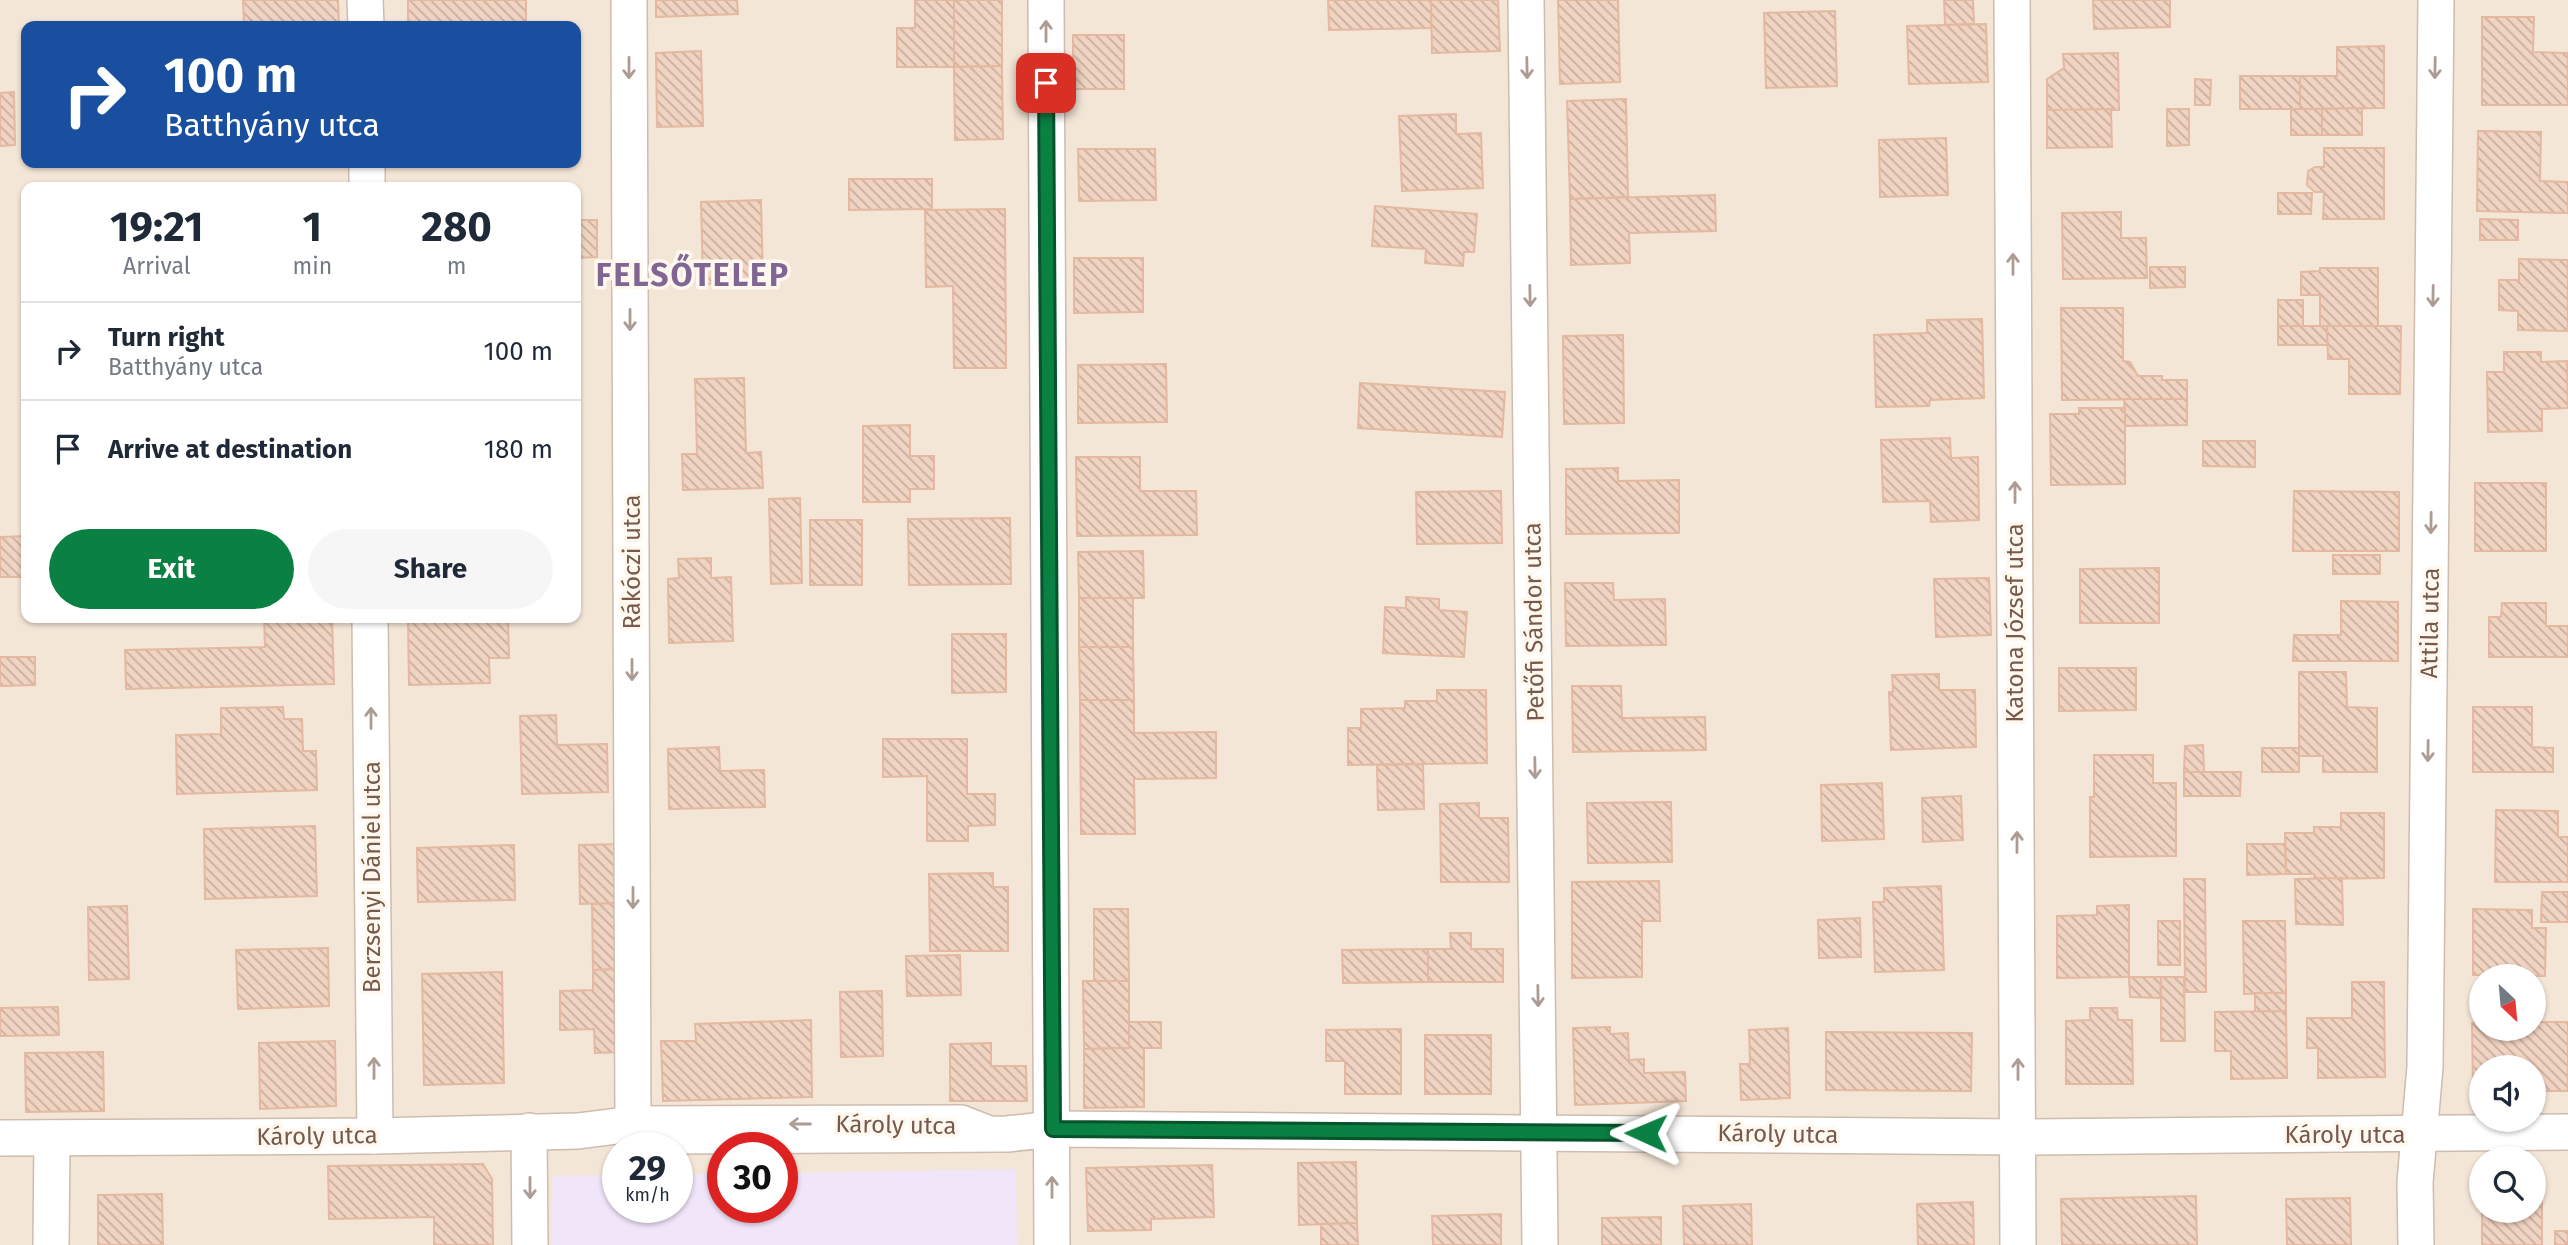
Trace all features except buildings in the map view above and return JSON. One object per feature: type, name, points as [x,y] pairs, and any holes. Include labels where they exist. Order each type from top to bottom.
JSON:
[{"type":"street","points":[[365,0],[366,21]]},
{"type":"street","name":"Rákóczi utca","points":[[629,0],[633,1124]]},
{"type":"street","points":[[1046,0],[1052,1245]]},
{"type":"street","name":"Petőfi Sándor utca","points":[[1526,0],[1540,1245]]},
{"type":"street","name":"Katona József utca","points":[[2012,0],[2018,1245]]},
{"type":"street","name":"Attila utca","points":[[2416,1245],[2415,1182],[2425,1067],[2436,0]]},
{"type":"street","name":"Berzsenyi Dániel utca","points":[[370,623],[375,1136]]},
{"type":"street","name":"Károly utca","points":[[0,1138],[375,1136],[578,1130],[633,1124],[961,1123],[989,1134],[1053,1129],[2019,1137],[2568,1132]]},
{"type":"street","points":[[530,1131],[530,1245]]},
{"type":"street","points":[[51,1245],[52,1138]]},
{"type":"shaded area","points":[[0,0],[2568,0],[2568,1245],[0,1245]]},
{"type":"shaded area","points":[[1016,1169],[1017,1245],[551,1245],[553,1176],[602,1175],[602,1223],[693,1223],[693,1174],[707,1174],[707,1223],[798,1223],[798,1173]]},
{"type":"district","name":"FELSŐTELEP","points":[[693,275]]},
{"type":"route","points":[[1046,83],[1053,1129],[1646,1133]]}]
